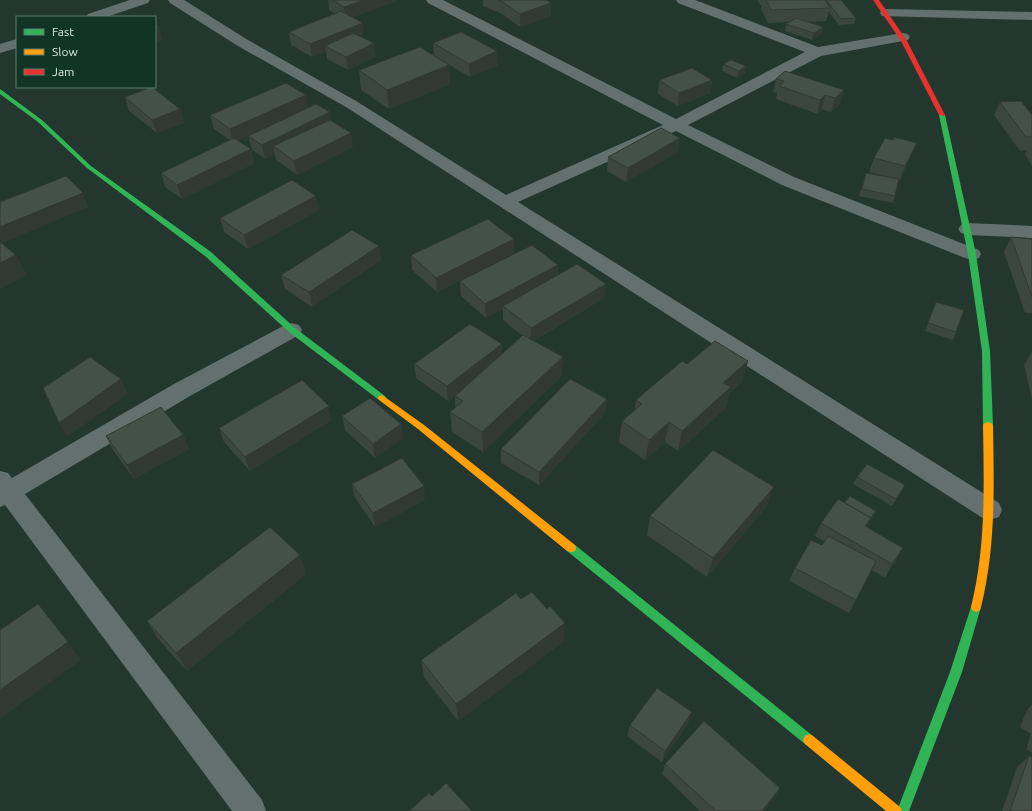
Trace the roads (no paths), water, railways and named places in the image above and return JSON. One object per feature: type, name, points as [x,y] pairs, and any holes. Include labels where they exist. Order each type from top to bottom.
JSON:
[{"type":"street","points":[[96,16],[143,0]]},
{"type":"street","points":[[175,0],[243,43],[351,104],[990,510]]},
{"type":"street","points":[[433,0],[788,181],[972,254]]},
{"type":"street","points":[[683,0],[817,52]]},
{"type":"street","points":[[876,0],[887,13],[903,38],[944,119],[972,254],[986,352],[990,510],[982,586],[956,672],[903,811]]},
{"type":"street","points":[[887,13],[1032,16]]},
{"type":"street","points":[[504,202],[676,125],[817,52],[903,38]]},
{"type":"street","points":[[0,49],[16,43]]},
{"type":"street","points":[[0,92],[40,121],[88,167],[208,254],[292,330],[421,427],[896,811]]},
{"type":"street","points":[[967,229],[1032,232]]},
{"type":"street","points":[[251,811],[3,490],[292,330]]}]
